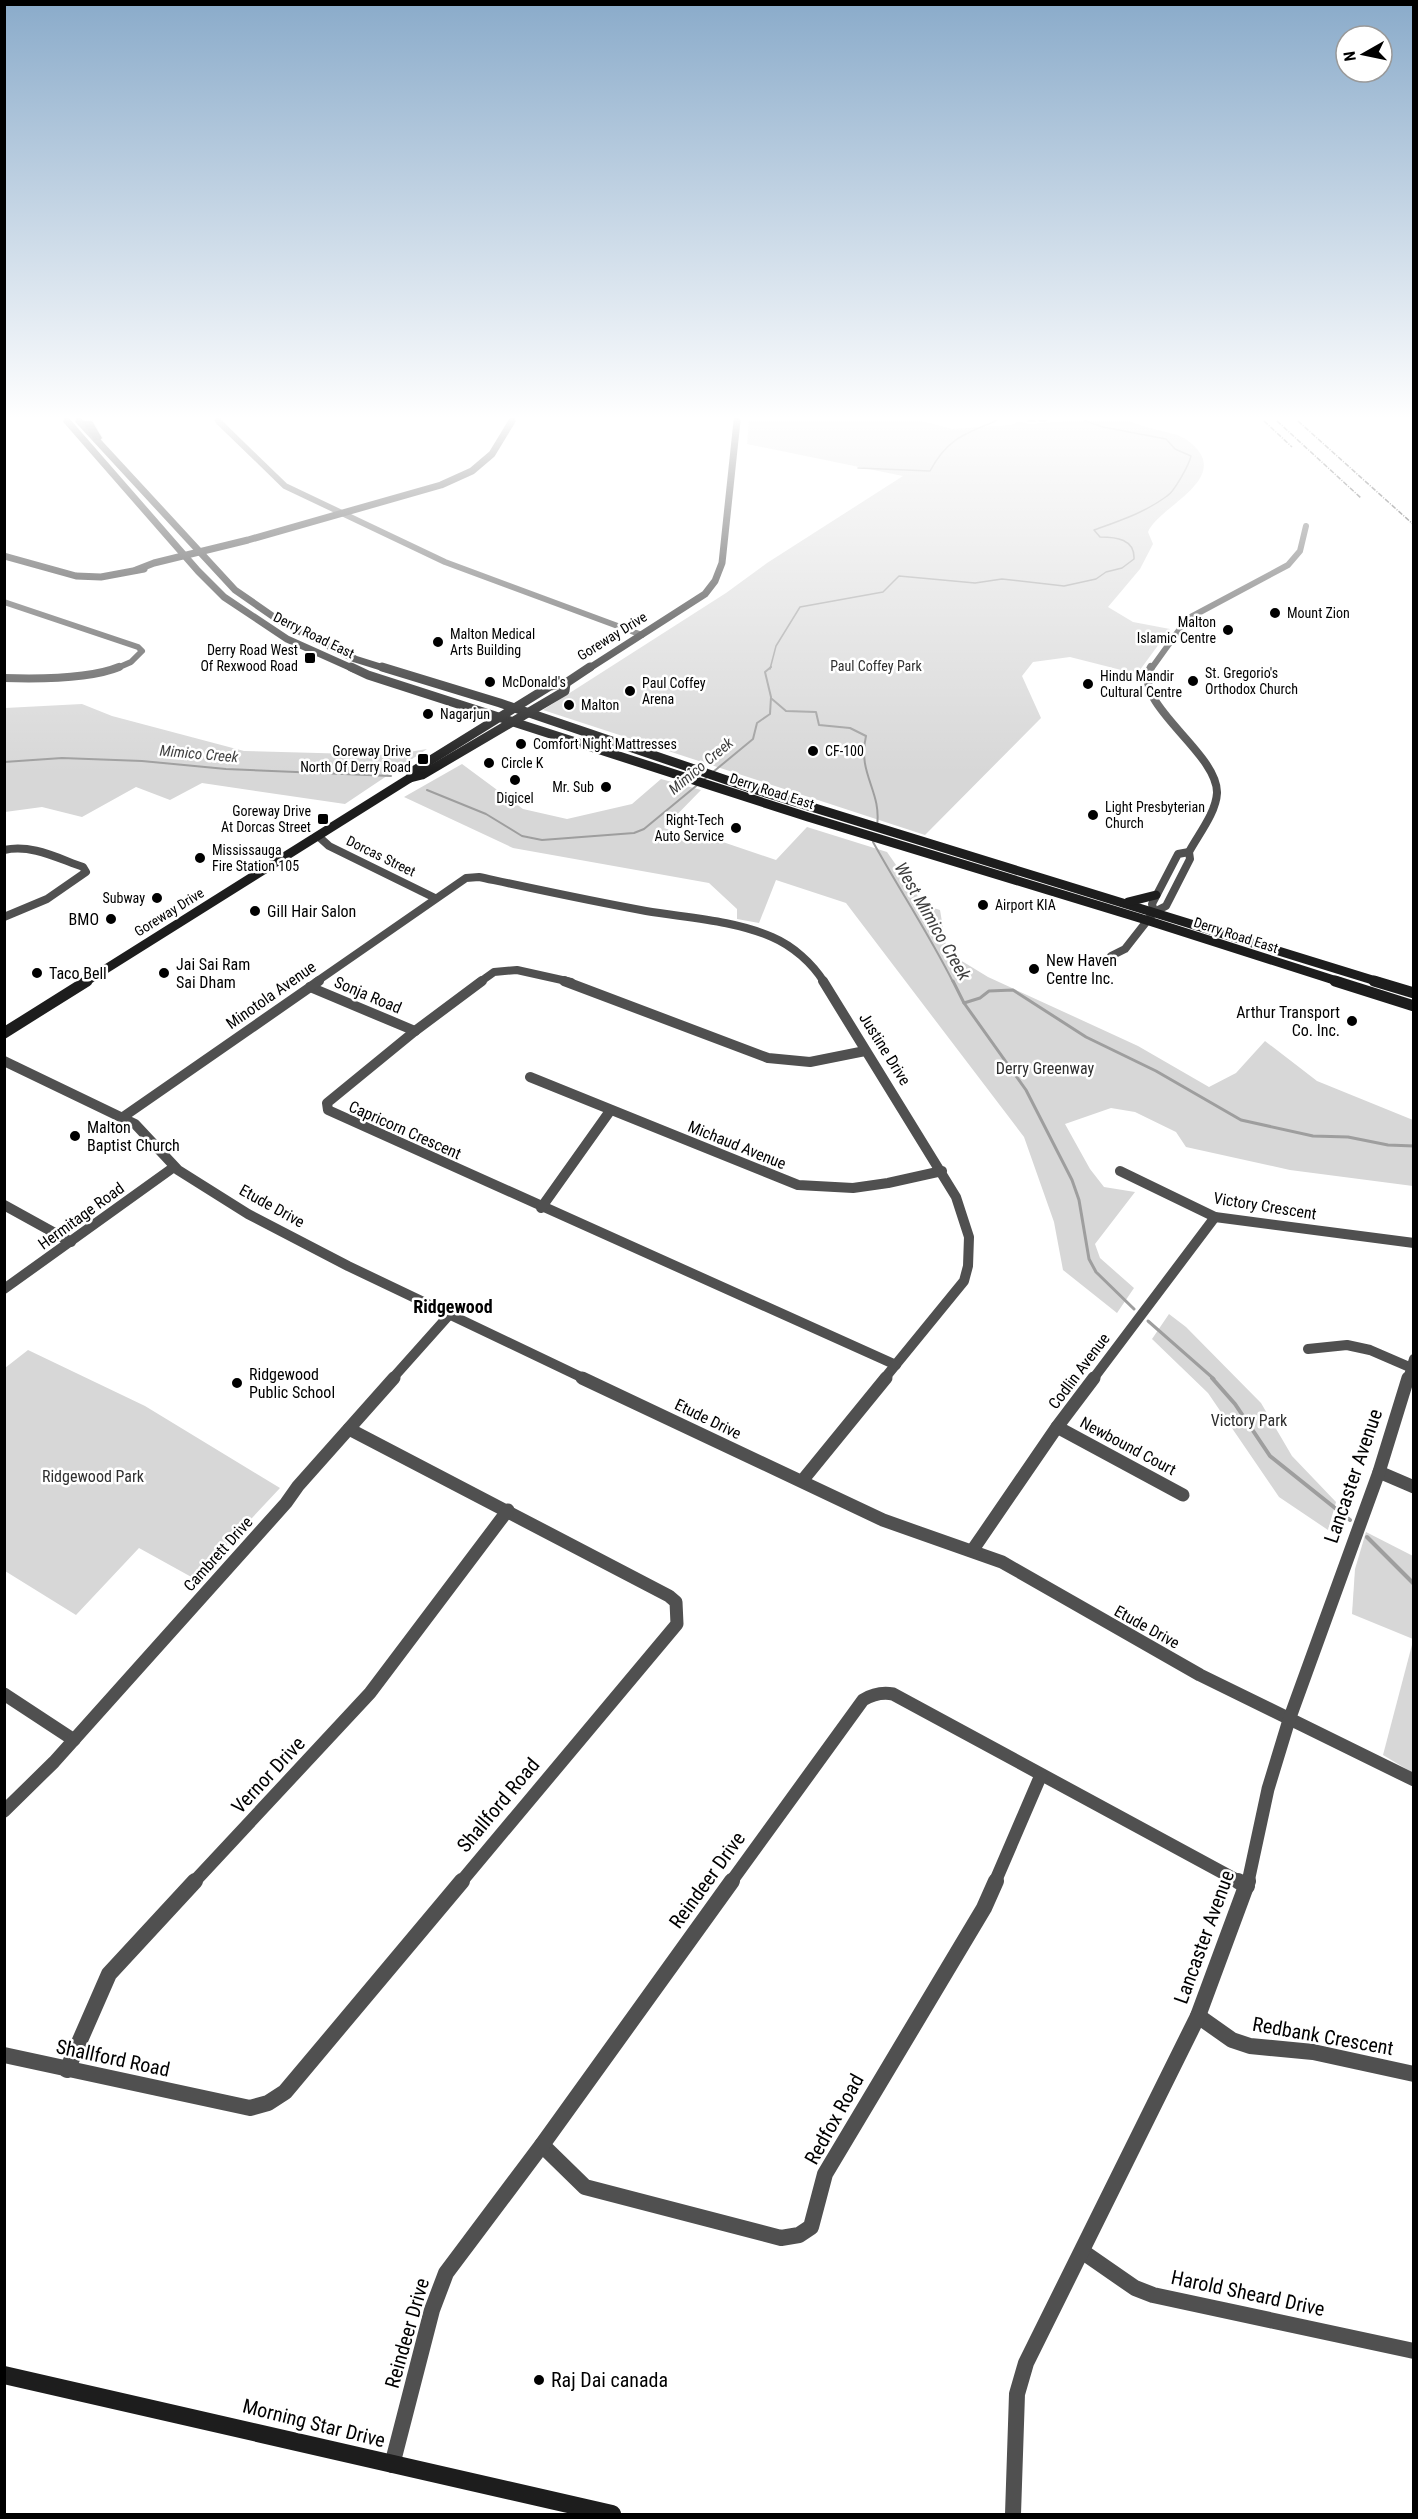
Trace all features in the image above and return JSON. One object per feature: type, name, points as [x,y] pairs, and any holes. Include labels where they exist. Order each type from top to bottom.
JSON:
[{"type":"main road","name":"Derry Road East","points":[[170,539],[224,597],[287,639],[368,675],[843,828],[1146,920],[1413,1006]]},
{"type":"main road","name":"Derry Road East","points":[[188,539],[226,581],[255,605],[298,631],[355,659],[514,708],[753,789],[1413,993]]},
{"type":"main road","points":[[4,556],[76,576],[101,577],[253,539]]},
{"type":"main road","name":"Goreway Drive","points":[[410,778],[413,771],[514,708],[550,686],[566,683],[695,602],[716,581],[722,563],[725,539]]},
{"type":"main road","points":[[190,541],[224,547]]},
{"type":"main road","points":[[155,565],[170,552],[174,543]]},
{"type":"main road","points":[[210,564],[224,547]]},
{"type":"main road","points":[[155,565],[177,566],[198,571]]},
{"type":"main road","name":"Goreway Drive","points":[[4,1033],[410,778],[422,775],[565,691],[566,683]]},
{"type":"main road","points":[[626,758],[636,751]]},
{"type":"main road","points":[[746,796],[753,789]]},
{"type":"main road","points":[[843,828],[855,825],[851,819]]},
{"type":"main road","points":[[1127,903],[1156,895]]},
{"type":"main road","name":"Morning Star Drive","points":[[4,2375],[245,2428],[392,2465],[612,2514]]},
{"type":"street","points":[[395,539],[445,562],[642,635]]},
{"type":"street","points":[[1111,956],[1125,949],[1146,920],[1154,912],[1166,906],[1190,859],[1189,852],[1214,806],[1217,793],[1215,779],[1198,753],[1152,698],[1148,674],[1160,652],[1187,619],[1288,565],[1296,558],[1302,539]]},
{"type":"street","points":[[4,602],[138,647],[142,651],[137,657],[104,672],[30,679],[4,678]]},
{"type":"street","name":"Dorcas Street","points":[[318,836],[329,846],[435,898]]},
{"type":"street","points":[[4,849],[14,846],[30,848],[83,867],[86,872],[47,899],[4,917]]},
{"type":"street","points":[[1154,912],[1152,904],[1179,854],[1189,852]]},
{"type":"street","name":"Justine Drive","points":[[435,898],[461,880],[479,877],[759,932],[786,945],[809,962],[819,975],[961,1203],[968,1225],[971,1253],[964,1281],[802,1481]]},
{"type":"street","name":"Minotola Avenue","points":[[123,1117],[435,898]]},
{"type":"street","name":"Capricorn Crescent","points":[[866,1051],[810,1062],[768,1058],[574,983],[507,969],[494,972],[415,1031],[330,1098],[327,1103],[328,1110],[335,1115],[896,1365]]},
{"type":"street","name":"Sonja Road","points":[[310,987],[415,1031]]},
{"type":"street","name":"Etude Drive","points":[[4,1061],[123,1117],[146,1132],[174,1167],[267,1224],[450,1314],[883,1520],[910,1531],[974,1548],[1200,1675],[1413,1780]]},
{"type":"street","name":"Michaud Avenue","points":[[530,1077],[782,1180],[808,1187],[855,1190],[942,1171]]},
{"type":"street","points":[[541,1208],[610,1111]]},
{"type":"street","name":"Hermitage Road","points":[[4,1289],[174,1167]]},
{"type":"street","name":"Victory Crescent","points":[[1120,1171],[1215,1217],[1413,1243]]},
{"type":"street","points":[[4,1205],[71,1242]]},
{"type":"street","name":"Codlin Avenue","points":[[974,1548],[1057,1427],[1215,1217]]},
{"type":"street","name":"Cambrett Drive","points":[[4,1811],[74,1740],[286,1503],[450,1314]]},
{"type":"street","points":[[1308,1349],[1347,1345],[1370,1350],[1413,1365]]},
{"type":"street","name":"Lancaster Avenue","points":[[1013,2514],[1017,2394],[1026,2363],[1198,2016],[1247,1886],[1268,1789],[1289,1720],[1378,1472],[1413,1365]]},
{"type":"street","name":"Newbound Court","points":[[1057,1427],[1183,1495]]},
{"type":"street","name":"Shallford Road","points":[[4,2055],[250,2108],[268,2103],[285,2092],[677,1624],[676,1602],[669,1596],[349,1429]]},
{"type":"street","points":[[1378,1472],[1413,1487]]},
{"type":"street","name":"Vernor Drive","points":[[67,2070],[109,1974],[370,1693],[508,1510]]},
{"type":"street","name":"Reindeer Drive","points":[[392,2465],[438,2290],[446,2273],[542,2145],[863,1700],[882,1692],[893,1694],[1247,1886]]},
{"type":"street","points":[[4,1694],[74,1740]]},
{"type":"street","name":"Redfox Road","points":[[542,2145],[585,2187],[781,2238],[799,2235],[811,2227],[825,2174],[984,1908],[1041,1775]]},
{"type":"street","name":"Redbank Crescent","points":[[1198,2016],[1232,2040],[1250,2046],[1313,2052],[1413,2074]]},
{"type":"street","name":"Harold Sheard Drive","points":[[1083,2252],[1135,2288],[1153,2295],[1413,2350]]},
{"type":"green space","name":"Paul Coffey Park","points":[[805,539],[1151,539],[1153,544],[1140,569],[1108,607],[1133,622],[1170,629],[1137,674],[1070,657],[1033,662],[1022,676],[1041,718],[925,835],[543,710],[726,593]]},
{"type":"green space","points":[[82,704],[112,716],[244,751],[391,755],[427,749],[345,804],[202,783],[170,800],[136,787],[82,817],[42,807],[5,812],[5,708]]},
{"type":"green space","name":"Derry Greenway","points":[[462,764],[523,809],[567,819],[632,804],[661,779],[701,790],[664,828],[705,842],[711,838],[776,860],[807,827],[887,852],[924,905],[940,910],[947,952],[988,977],[1138,1046],[1209,1087],[1236,1073],[1265,1041],[1317,1081],[1413,1120],[1413,1186],[1290,1170],[1186,1147],[1176,1132],[1135,1112],[1111,1108],[1065,1124],[1090,1169],[1104,1187],[1135,1192],[1095,1244],[1100,1258],[1134,1288],[1117,1313],[1063,1270],[1054,1222],[1024,1137],[846,903],[776,880],[759,923],[737,919],[737,909],[709,883],[513,848],[404,797]]},
{"type":"green space","name":"Victory Park","points":[[1169,1314],[1186,1327],[1261,1403],[1292,1456],[1336,1502],[1328,1530],[1279,1497],[1208,1393],[1152,1339]]},
{"type":"green space","name":"Ridgewood Park","points":[[28,1350],[145,1406],[280,1488],[195,1579],[139,1548],[76,1615],[5,1571],[5,1368]]},
{"type":"green space","points":[[1366,1532],[1413,1556],[1413,1639],[1352,1614],[1355,1569]]},
{"type":"green space","points":[[1413,1641],[1413,1773],[1383,1755]]},
{"type":"waterway","name":"Mimico Creek","points":[[770,668],[776,646],[800,607],[883,592],[899,576],[975,583],[1002,579],[1064,586],[1096,579],[1106,572],[1122,568],[1134,559],[1128,543],[1115,539]]},
{"type":"waterway","name":"Mimico Creek","points":[[427,790],[486,814],[522,836],[542,840],[634,833],[644,829],[753,739],[757,723],[770,714],[771,697],[765,672],[770,668]]},
{"type":"waterway","name":"West Mimico Creek","points":[[772,699],[786,711],[816,712],[819,725],[850,728],[866,736],[865,761],[876,803],[877,826]]},
{"type":"waterway","name":"Mimico Creek","points":[[4,762],[62,758],[142,761],[226,769],[391,776]]},
{"type":"waterway","name":"West Mimico Creek","points":[[874,838],[873,842],[953,982]]},
{"type":"waterway","name":"West Mimico Creek","points":[[953,981],[964,1003]]},
{"type":"waterway","name":"West Mimico Creek","points":[[964,1003],[980,998],[989,991],[1013,990],[1086,1037],[1156,1071],[1241,1120],[1313,1136],[1348,1137],[1388,1145],[1414,1146]]},
{"type":"waterway","points":[[964,1003],[1026,1090],[1072,1180],[1079,1200],[1089,1259],[1096,1272],[1134,1309]]},
{"type":"waterway","points":[[1148,1321],[1214,1379]]},
{"type":"waterway","points":[[1212,1378],[1235,1404],[1270,1456],[1350,1520]]},
{"type":"waterway","points":[[1367,1537],[1414,1584]]},
{"type":"place","name":"Mount Zion","points":[[1275,613]]},
{"type":"place","name":"Malton Islamic Centre","points":[[1228,630]]},
{"type":"place","name":"Malton Medical Arts Building","points":[[438,642]]},
{"type":"place","name":"Derry Road West Of Rexwood Road","points":[[310,658]]},
{"type":"place","name":"St. Gregorio's Orthodox Church","points":[[1193,681]]},
{"type":"place","name":"McDonald's","points":[[490,682]]},
{"type":"place","name":"Hindu Mandir Cultural Centre","points":[[1088,684]]},
{"type":"place","name":"Paul Coffey Arena","points":[[630,691]]},
{"type":"place","name":"Malton","points":[[569,705]]},
{"type":"place","name":"Nagarjun","points":[[428,714]]},
{"type":"place","name":"Comfort Night Mattresses","points":[[521,744]]},
{"type":"place","name":"CF-100","points":[[813,751]]},
{"type":"place","name":"Goreway Drive North Of Derry Road","points":[[423,759]]},
{"type":"place","name":"Circle K","points":[[489,763]]},
{"type":"place","name":"Digicel","points":[[515,780]]},
{"type":"place","name":"Mr. Sub","points":[[606,787]]},
{"type":"place","name":"Light Presbyterian Church","points":[[1093,815]]},
{"type":"place","name":"Goreway Drive At Dorcas Street","points":[[323,819]]},
{"type":"place","name":"Right-Tech Auto Service","points":[[736,828]]},
{"type":"place","name":"Mississauga Fire Station 105","points":[[200,858]]},
{"type":"place","name":"Subway","points":[[157,898]]},
{"type":"place","name":"Airport KIA","points":[[983,905]]},
{"type":"place","name":"Gill Hair Salon","points":[[255,911]]},
{"type":"place","name":"BMO","points":[[111,919]]},
{"type":"place","name":"New Haven Centre Inc.","points":[[1034,969]]},
{"type":"place","name":"Taco Bell","points":[[37,973]]},
{"type":"place","name":"Jai Sai Ram Sai Dham","points":[[164,973]]},
{"type":"place","name":"Arthur Transport Co. Inc.","points":[[1352,1021]]},
{"type":"place","name":"Malton Baptist Church","points":[[75,1136]]},
{"type":"place","name":"Ridgewood Public School","points":[[237,1383]]},
{"type":"place","name":"Raj Dai canada","points":[[539,2380]]},
{"type":"district","name":"Ridgewood","points":[[453,1306]]}]
